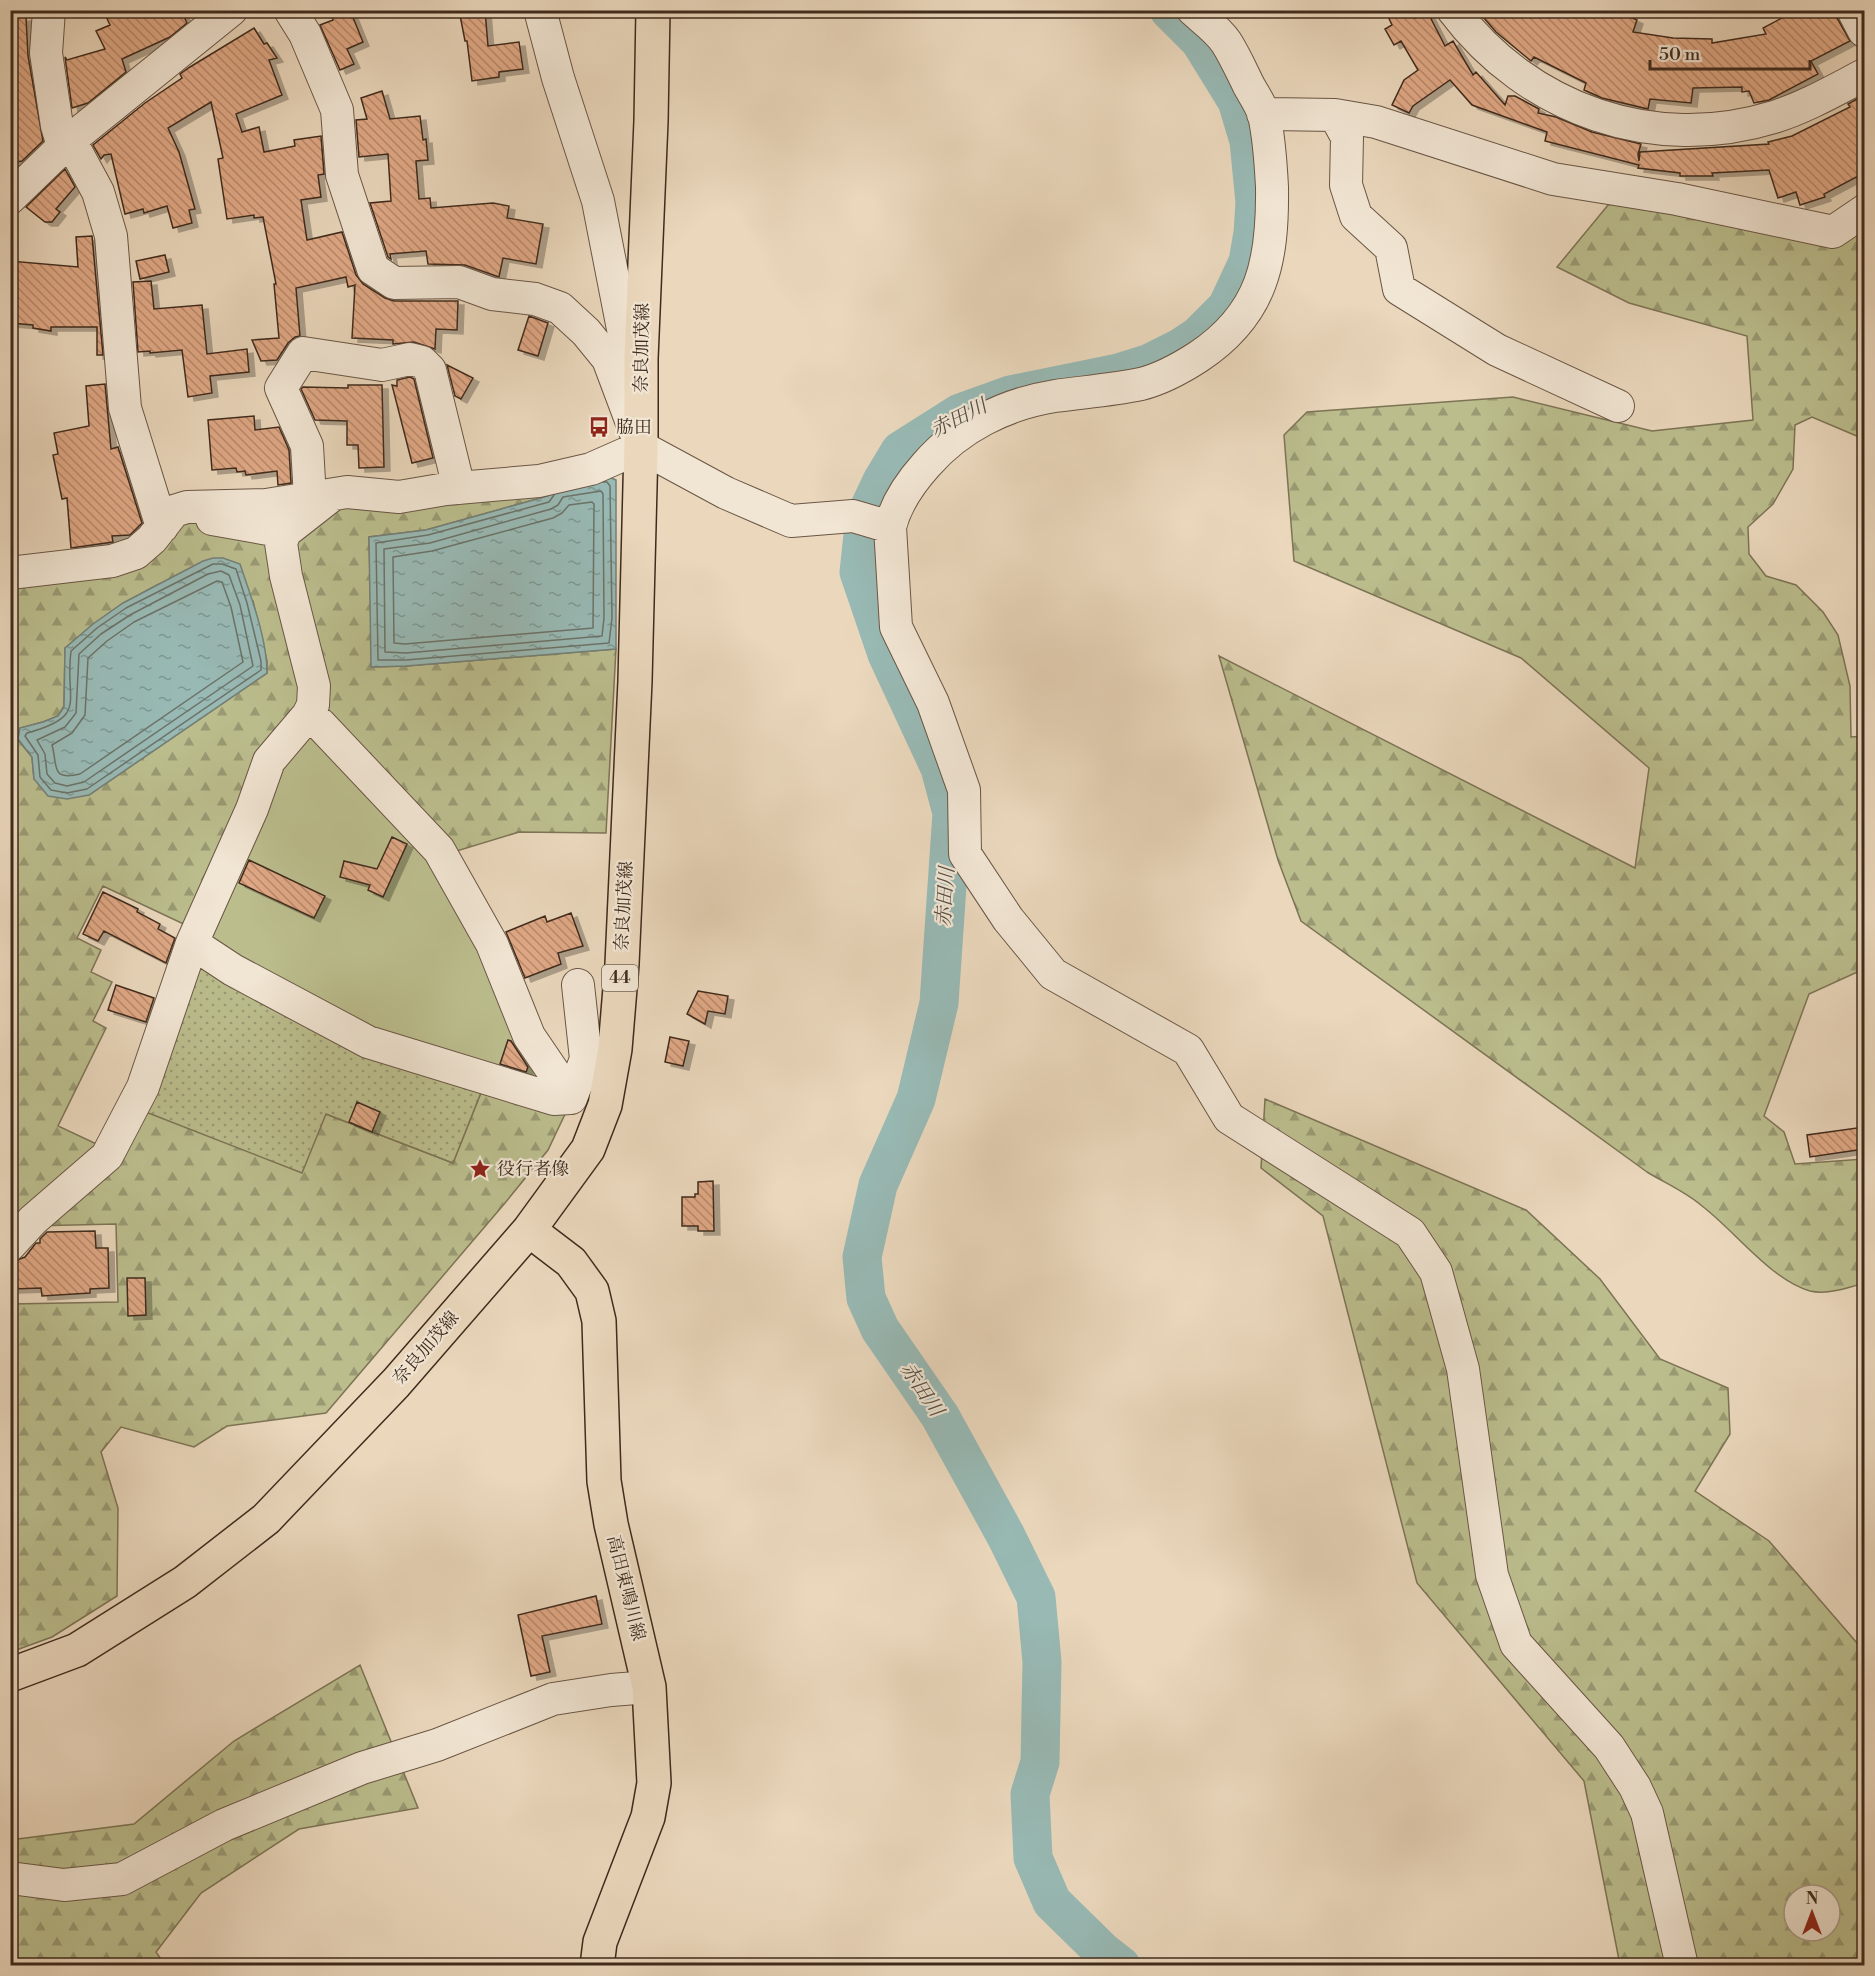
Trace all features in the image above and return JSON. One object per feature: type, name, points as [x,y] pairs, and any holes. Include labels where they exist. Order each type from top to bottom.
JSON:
[{"type":"main road","name":"奈良加茂線","points":[[10,1675],[77,1650],[185,1582],[266,1519],[396,1383],[529,1230],[588,1149],[605,1105],[600,1054],[622,964],[635,681],[641,359],[651,121],[653,10]]},
{"type":"main road","name":"高田東鳴川線","points":[[529,1230],[571,1262],[592,1291],[599,1322],[604,1481],[611,1524],[650,1687],[654,1783],[648,1816],[600,1942],[597,1965]]},
{"type":"street","points":[[49,10],[46,52],[57,126],[98,192],[111,236],[125,408],[168,519]]},
{"type":"street","points":[[10,198],[66,143],[231,10]]},
{"type":"street","points":[[290,10],[304,34],[337,110],[342,175],[373,269],[394,283],[459,282],[492,294],[535,299],[560,308],[586,332],[608,359],[641,447],[726,493],[791,521],[853,516],[890,527]]},
{"type":"street","points":[[540,10],[558,78],[598,201],[623,329],[641,359]]},
{"type":"street","points":[[1193,10],[1225,40],[1263,114],[1272,182],[1272,226],[1259,286],[1252,304],[1239,322],[1214,346],[1166,375],[1142,383],[1091,393],[1055,396],[1028,403],[996,414],[953,437],[911,482],[898,503],[890,527],[896,627],[933,703],[964,790],[965,854],[1008,919],[1053,974],[1188,1050],[1229,1118],[1410,1233],[1436,1272],[1463,1369],[1492,1575],[1516,1644],[1609,1747],[1635,1787],[1647,1813],[1682,1965]]},
{"type":"street","points":[[1453,10],[1485,48],[1528,83],[1577,108],[1630,124],[1686,130],[1744,124],[1800,108],[1864,75]]},
{"type":"street","points":[[1853,10],[1864,31]]},
{"type":"street","points":[[1263,114],[1335,115],[1376,122],[1553,180],[1677,199],[1833,232],[1864,211]]},
{"type":"street","points":[[1335,115],[1347,137],[1346,185],[1356,216],[1391,248],[1399,289],[1497,350],[1618,406]]},
{"type":"street","points":[[320,497],[308,446],[281,388],[303,352],[382,365],[410,359],[422,362],[430,370],[459,488]]},
{"type":"street","points":[[10,573],[112,561],[136,553],[168,519],[187,507],[266,505],[347,492],[399,497],[459,488],[539,481],[591,469],[641,447]]},
{"type":"street","points":[[10,1245],[33,1220],[108,1156],[143,1087],[192,943],[252,809],[269,761],[308,715],[315,696],[314,686],[280,551],[285,532],[320,497]]},
{"type":"street","points":[[168,519],[285,532]]},
{"type":"street","points":[[308,715],[320,724],[439,850],[492,944],[528,1036],[571,1098]]},
{"type":"street","points":[[192,943],[233,970],[368,1042],[554,1100],[571,1098],[600,1054],[578,985]]},
{"type":"street","points":[[10,1878],[64,1885],[122,1879],[224,1825],[362,1768],[437,1745],[553,1700],[611,1690],[650,1687]]},
{"type":"green space","points":[[1613,199],[1851,226],[1864,231],[1864,439],[1812,417],[1795,425],[1793,469],[1773,504],[1748,527],[1749,554],[1766,576],[1796,585],[1823,612],[1838,635],[1850,686],[1851,737],[1864,736],[1864,969],[1809,994],[1764,1116],[1784,1132],[1795,1164],[1864,1159],[1864,1283],[1837,1290],[1810,1291],[1781,1276],[1696,1201],[1647,1172],[1301,921],[1278,860],[1219,656],[1635,868],[1649,768],[1521,658],[1294,561],[1284,435],[1307,412],[1513,397],[1652,431],[1753,420],[1747,336],[1629,303],[1557,267]]},
{"type":"green space","points":[[549,486],[548,496],[426,530],[369,537],[372,667],[616,649],[606,833],[519,832],[447,854],[314,714],[289,535],[332,502]]},
{"type":"green space","points":[[201,520],[278,536],[307,687],[192,928],[103,886],[77,938],[101,950],[91,972],[112,982],[93,1021],[106,1028],[58,1126],[105,1148],[11,1235],[10,600],[14,582],[177,521]],"holes":[[[159,584],[253,601],[267,661],[267,673],[89,795],[34,779],[32,757],[18,740],[20,728],[58,716],[64,706],[65,648],[77,638],[110,613]]]},
{"type":"green space","points":[[310,720],[438,857],[550,1082],[371,1036],[199,940],[257,810]]},
{"type":"green space","points":[[193,948],[484,1085],[453,1163],[326,1114],[302,1173],[133,1107]]},
{"type":"green space","points":[[484,1085],[567,1110],[548,1150],[505,1203],[326,1413],[227,1426],[194,1447],[121,1427],[101,1452],[118,1508],[117,1596],[52,1637],[11,1652],[11,1304],[118,1302],[116,1224],[32,1226],[133,1107],[326,1114],[453,1163]]},
{"type":"green space","points":[[1265,1099],[1526,1210],[1600,1279],[1660,1359],[1728,1388],[1730,1434],[1695,1491],[1769,1541],[1857,1643],[1864,1639],[1864,1965],[1620,1965],[1584,1781],[1417,1583],[1323,1216],[1261,1168]]},
{"type":"green space","points":[[360,1665],[418,1808],[299,1829],[201,1893],[156,1952],[165,1965],[11,1966],[11,1845],[18,1839],[134,1824],[234,1741]]},
{"type":"water","points":[[607,476],[616,480],[616,649],[371,667],[369,537],[426,530],[548,496],[549,486]]},
{"type":"water","points":[[213,558],[223,558],[240,564],[261,632],[267,673],[89,795],[67,799],[48,796],[34,779],[32,757],[18,739],[20,728],[58,716],[64,707],[65,648],[123,603]]},
{"type":"building","points":[[103,10],[181,10],[187,23],[170,37],[122,59],[126,72],[88,103],[72,108],[65,57],[67,60],[105,49],[96,31],[110,25]]},
{"type":"building","points":[[329,10],[350,10],[363,42],[347,49],[354,64],[340,70],[320,25],[333,20]]},
{"type":"building","points":[[459,10],[485,10],[488,46],[519,42],[523,69],[499,72],[499,77],[472,81],[467,41],[465,41]]},
{"type":"building","points":[[1385,10],[1411,10],[1415,18],[1427,11],[1445,46],[1453,41],[1473,75],[1476,72],[1505,105],[1508,96],[1515,96],[1539,109],[1538,113],[1556,117],[1592,132],[1641,144],[1638,154],[1639,161],[1640,152],[1769,144],[1768,142],[1792,136],[1850,107],[1848,104],[1864,95],[1864,173],[1824,194],[1825,197],[1800,205],[1796,192],[1778,198],[1769,170],[1712,173],[1713,176],[1680,176],[1680,173],[1638,168],[1639,165],[1545,141],[1547,132],[1472,105],[1450,80],[1413,106],[1409,113],[1392,105],[1404,80],[1418,70],[1401,41],[1394,45],[1385,29],[1392,25]]},
{"type":"building","points":[[1477,10],[1614,10],[1637,20],[1633,32],[1673,38],[1712,39],[1712,43],[1766,34],[1763,28],[1797,10],[1835,10],[1850,41],[1811,61],[1818,74],[1769,100],[1754,103],[1749,91],[1742,92],[1742,87],[1693,88],[1691,103],[1650,99],[1648,109],[1602,98],[1584,90],[1586,83],[1534,57],[1531,61],[1496,32]]},
{"type":"building","points":[[26,17],[28,56],[43,141],[22,161],[10,163],[10,18]]},
{"type":"building","points":[[254,28],[277,58],[269,60],[282,95],[236,114],[242,132],[259,127],[264,152],[295,146],[294,140],[321,136],[324,174],[318,175],[321,197],[301,200],[307,240],[342,232],[356,275],[363,284],[385,298],[394,301],[458,301],[457,330],[436,329],[435,349],[414,342],[393,344],[393,340],[352,338],[355,285],[348,287],[346,277],[296,288],[300,336],[288,343],[277,360],[261,361],[252,340],[279,338],[274,284],[276,284],[263,217],[254,218],[254,215],[227,219],[218,159],[223,158],[211,102],[168,128],[179,152],[195,209],[189,210],[192,223],[173,228],[167,206],[144,213],[143,209],[125,214],[111,154],[104,155],[101,159],[93,145],[145,103],[182,78],[180,74]]},
{"type":"building","points":[[382,91],[390,119],[420,116],[428,160],[416,161],[419,199],[430,198],[431,208],[493,203],[509,206],[507,218],[543,224],[536,264],[503,258],[499,277],[465,265],[428,264],[426,251],[390,254],[391,259],[388,257],[370,203],[391,201],[388,154],[359,157],[356,120],[367,119],[361,98]]},
{"type":"building","points":[[65,169],[75,187],[56,209],[60,212],[52,222],[45,222],[26,207]]},
{"type":"building","points":[[92,236],[103,355],[97,355],[97,327],[51,327],[51,331],[33,328],[33,325],[10,323],[10,261],[78,267],[76,237]]},
{"type":"building","points":[[165,255],[169,272],[140,279],[136,261]]},
{"type":"building","points":[[151,281],[154,309],[202,305],[207,354],[247,349],[249,372],[210,376],[212,393],[188,397],[182,350],[138,352],[133,282]]},
{"type":"building","points":[[529,316],[548,323],[538,356],[518,350]]},
{"type":"building","points":[[447,365],[473,378],[461,399],[455,396]]},
{"type":"building","points":[[410,377],[414,379],[433,458],[412,463],[392,385],[397,386],[397,380]]},
{"type":"building","points":[[105,384],[111,449],[118,447],[142,523],[130,535],[112,536],[113,542],[71,548],[67,498],[62,499],[53,455],[58,454],[54,433],[89,426],[86,386]]},
{"type":"building","points":[[348,385],[382,385],[384,467],[359,468],[358,445],[347,445],[347,421],[315,420],[301,389],[303,387],[348,388]]},
{"type":"building","points":[[254,416],[255,430],[279,427],[289,450],[291,483],[278,485],[277,471],[246,475],[245,471],[237,472],[236,468],[212,470],[208,420]]},
{"type":"building","points":[[392,837],[407,844],[383,897],[368,890],[370,885],[340,877],[344,861],[377,869]]},
{"type":"building","points":[[249,860],[325,896],[314,918],[239,883]]},
{"type":"building","points":[[103,892],[138,909],[137,912],[160,924],[158,929],[175,938],[166,963],[104,931],[98,941],[83,934]]},
{"type":"building","points":[[571,913],[583,946],[558,953],[561,964],[525,978],[506,932],[545,916],[547,922]]},
{"type":"building","points":[[116,985],[154,998],[146,1022],[108,1010]]},
{"type":"building","points":[[698,991],[728,996],[725,1014],[708,1011],[705,1024],[687,1014]]},
{"type":"building","points":[[670,1037],[689,1041],[683,1066],[665,1062]]},
{"type":"building","points":[[508,1040],[511,1041],[528,1067],[526,1072],[500,1064]]},
{"type":"building","points":[[357,1102],[380,1112],[372,1132],[349,1122]]},
{"type":"building","points":[[1864,1127],[1864,1149],[1810,1157],[1807,1135]]},
{"type":"building","points":[[713,1181],[714,1231],[698,1231],[698,1226],[682,1226],[682,1197],[695,1197],[695,1194],[698,1194],[698,1182]]},
{"type":"building","points":[[95,1231],[96,1248],[108,1248],[109,1288],[90,1289],[90,1293],[42,1296],[41,1288],[13,1289],[12,1262],[25,1257],[36,1243],[40,1243],[40,1239],[47,1232]]},
{"type":"building","points":[[127,1278],[145,1278],[146,1315],[128,1316]]},
{"type":"building","points":[[596,1596],[602,1624],[542,1636],[550,1672],[531,1676],[518,1615]]},
{"type":"waterway","name":"赤田川","points":[[1121,1966],[1103,1952],[1052,1902],[1033,1858],[1030,1794],[1040,1762],[1042,1662],[1036,1597],[1006,1536],[940,1416],[880,1329],[866,1298],[862,1257],[878,1185],[916,1099],[939,1003],[952,813],[940,768],[887,654],[859,572],[865,517],[882,481],[900,451],[960,413],[1010,395],[1118,373],[1150,363],[1198,336],[1227,307],[1248,262],[1253,233],[1255,202],[1249,141],[1237,101],[1200,41],[1169,10]]},
{"type":"place","name":"脇田","points":[[599,427]]},
{"type":"place","name":"役行者像","points":[[480,1169]]}]
